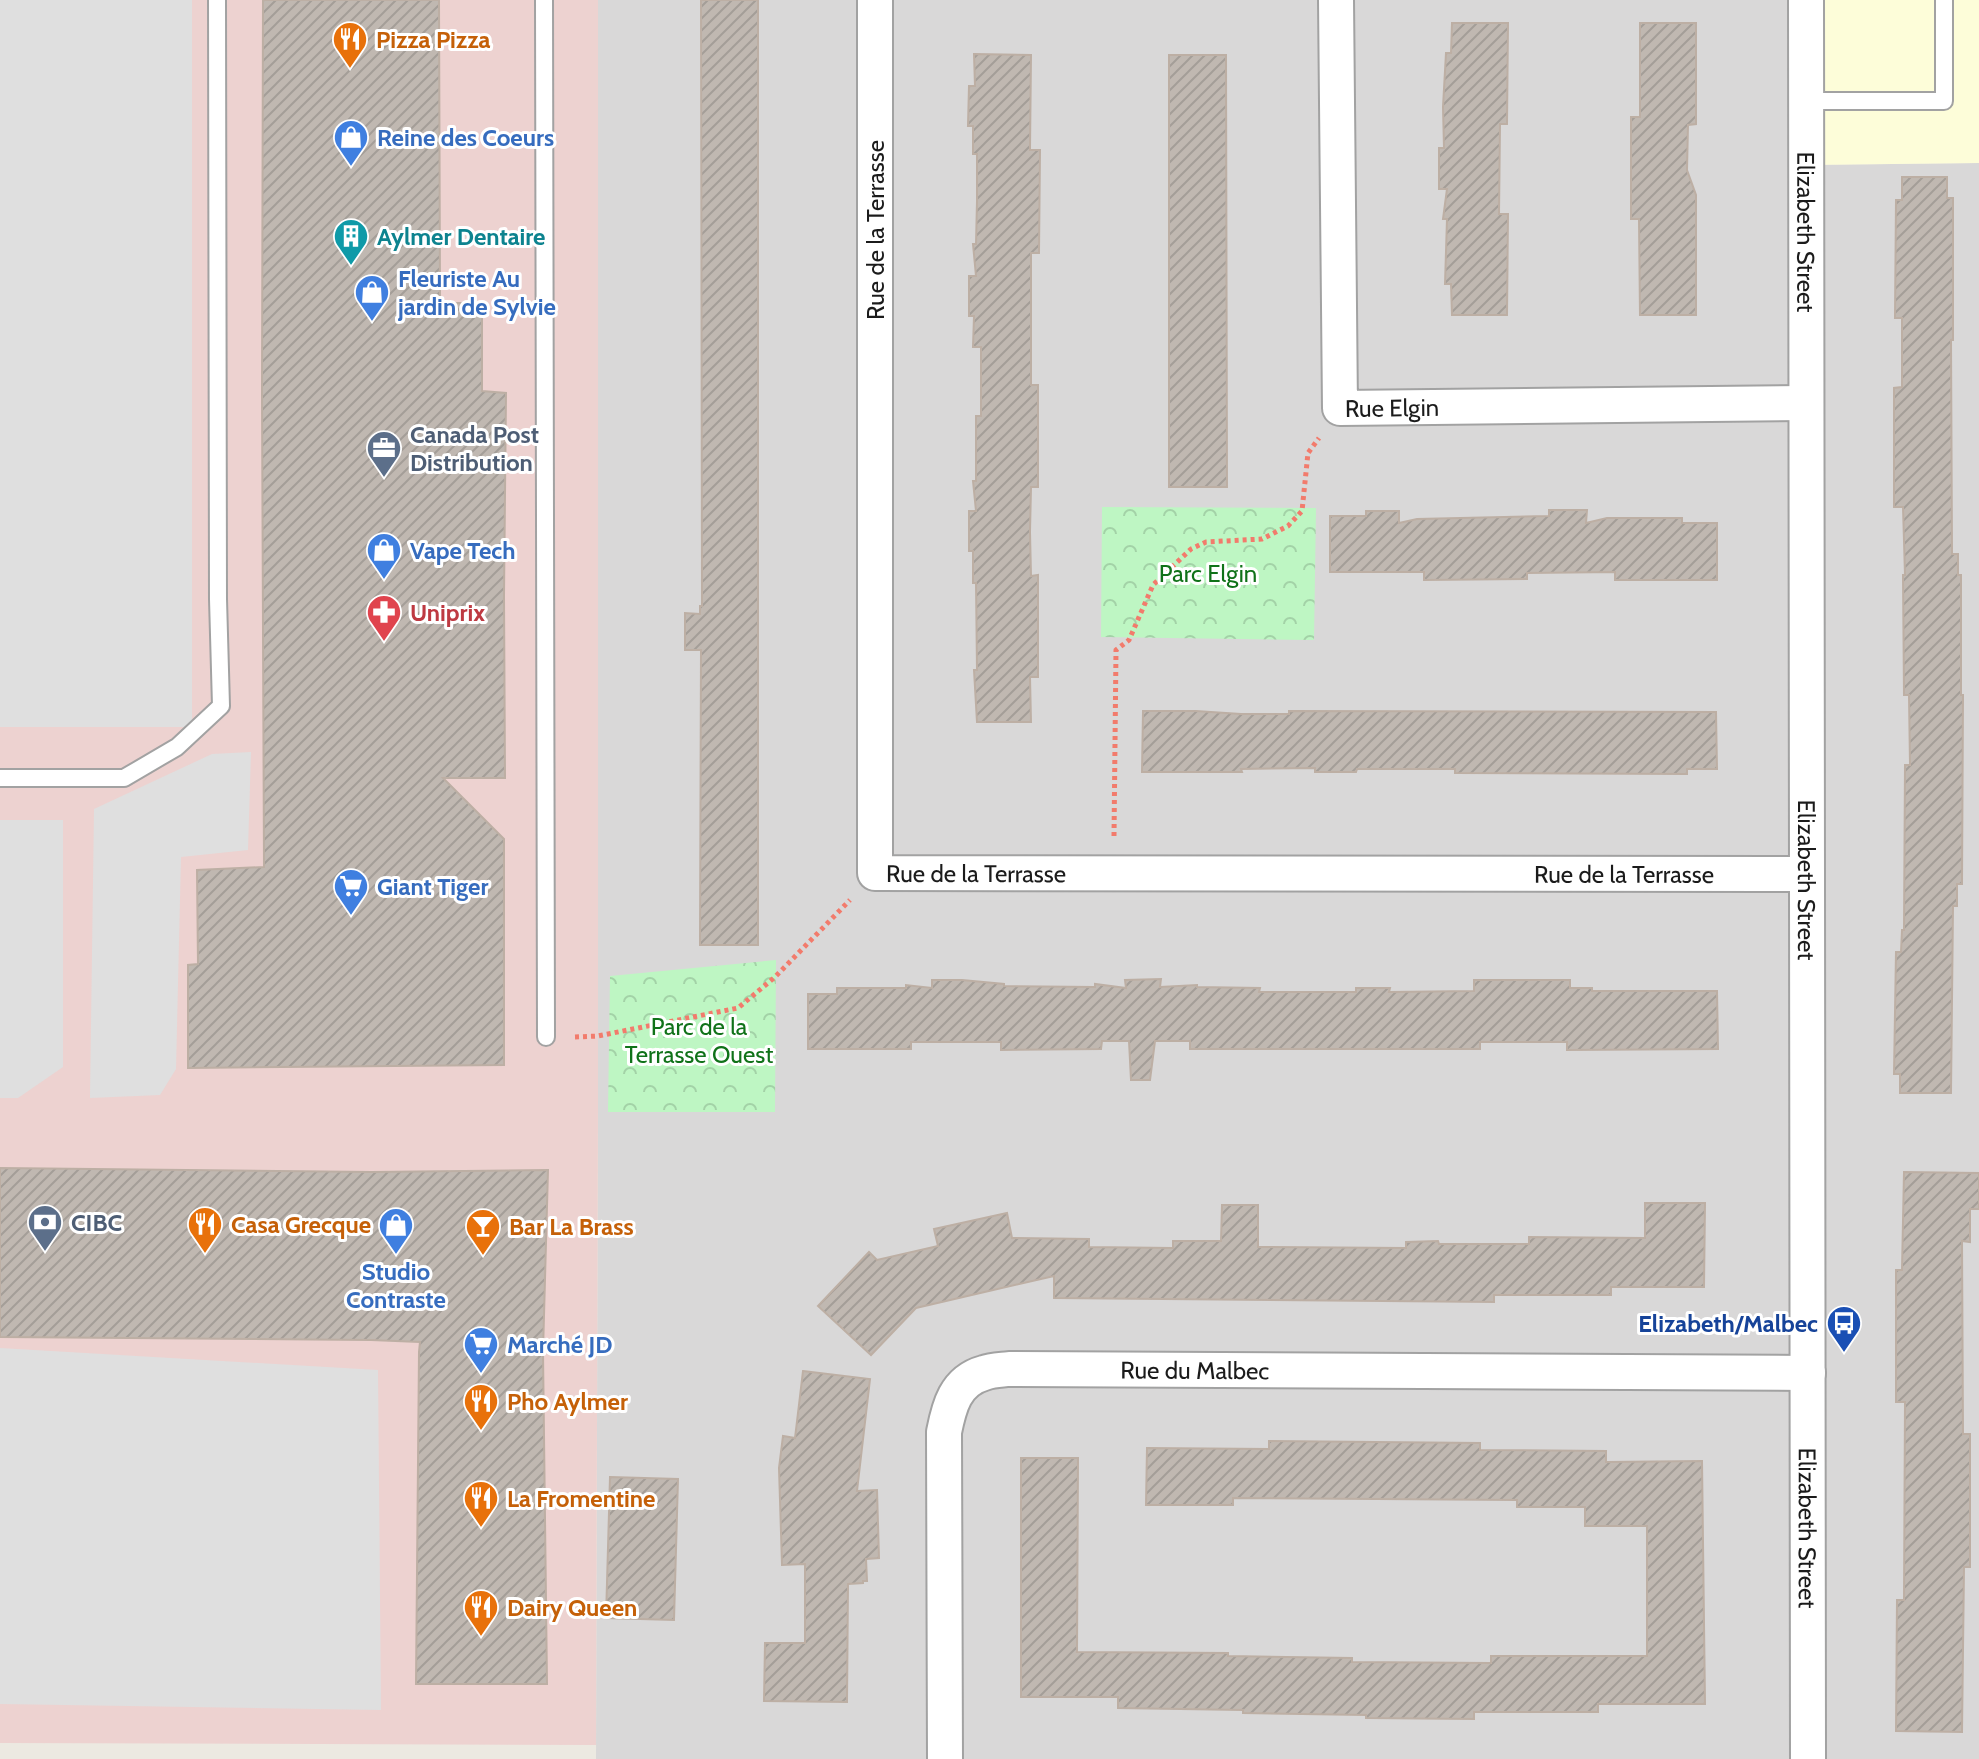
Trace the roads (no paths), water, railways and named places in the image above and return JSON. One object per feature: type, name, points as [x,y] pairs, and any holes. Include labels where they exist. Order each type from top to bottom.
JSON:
[{"type":"street","name":"Rue de la Terrasse","points":[[875,0],[875,873],[1807,874]]},
{"type":"street","name":"Rue Elgin","points":[[1336,0],[1340,408],[1806,403]]},
{"type":"street","name":"Elizabeth Street","points":[[1806,0],[1808,1759]]},
{"type":"street","name":"Rue du Malbec","points":[[945,1759],[944,1432],[949,1405],[962,1385],[982,1373],[1009,1369],[1808,1373]]},
{"type":"lane","points":[[0,778],[124,778],[177,747],[221,706],[217,0]]},
{"type":"lane","points":[[544,0],[546,1037]]},
{"type":"lane","points":[[1805,101],[1944,101],[1944,0]]},
{"type":"place","name":"Pizza Pizza","points":[[350,70]]},
{"type":"place","name":"Reine des Coeurs","points":[[351,168]]},
{"type":"place","name":"Aylmer Dentaire","points":[[351,267]]},
{"type":"place","name":"Fleuriste Au jardin de Sylvie","points":[[372,323]]},
{"type":"place","name":"Canada Post Distribution","points":[[384,479]]},
{"type":"place","name":"Vape Tech","points":[[384,581]]},
{"type":"place","name":"Uniprix","points":[[384,643]]},
{"type":"place","name":"Giant Tiger","points":[[351,917]]},
{"type":"place","name":"CIBC","points":[[45,1253]]},
{"type":"place","name":"Casa Grecque","points":[[205,1255]]},
{"type":"place","name":"Studio Contraste","points":[[396,1256]]},
{"type":"place","name":"Bar La Brass","points":[[483,1257]]},
{"type":"place","name":"Elizabeth/Malbec","points":[[1844,1354]]},
{"type":"place","name":"Marché JD","points":[[481,1375]]},
{"type":"place","name":"Pho Aylmer","points":[[481,1432]]},
{"type":"place","name":"La Fromentine","points":[[481,1529]]},
{"type":"place","name":"Dairy Queen","points":[[481,1638]]},
{"type":"park label","name":"Parc Elgin","points":[[1208,573]]},
{"type":"park label","name":"Parc de la Terrasse Ouest","points":[[699,1040]]}]
